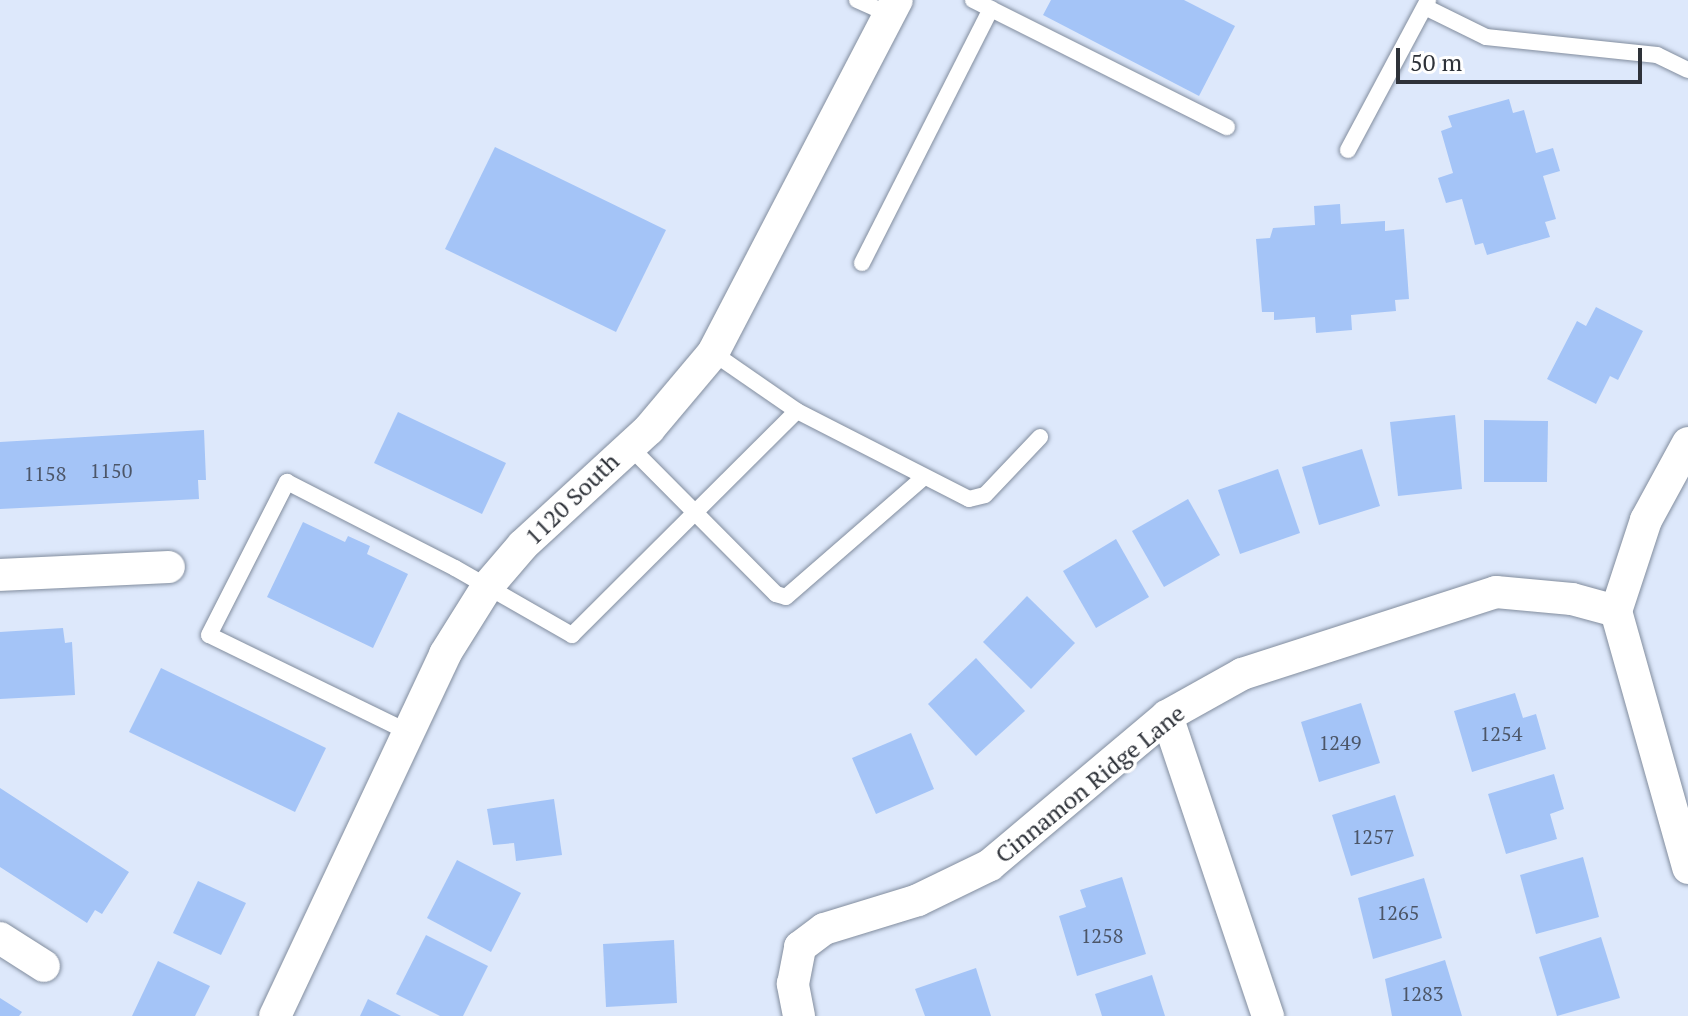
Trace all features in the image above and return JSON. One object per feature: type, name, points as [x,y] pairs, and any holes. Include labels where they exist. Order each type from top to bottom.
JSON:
[{"type":"street","name":"1120 South","points":[[275,1016],[445,654],[487,587],[523,545],[680,396],[713,353],[894,7]]},
{"type":"street","points":[[1688,443],[1646,520],[1616,611],[1688,868]]},
{"type":"street","points":[[0,575],[169,567]]},
{"type":"street","name":"Cinnamon Ridge Lane","points":[[799,1016],[793,984],[800,947],[824,929],[918,900],[990,865],[1167,716],[1242,674],[1496,592],[1572,599],[1616,611]]},
{"type":"street","points":[[1167,716],[1268,1016]]},
{"type":"street","points":[[0,938],[44,966]]},
{"type":"lane","points":[[857,0],[894,7]]},
{"type":"lane","points":[[973,0],[1227,127]]},
{"type":"lane","points":[[1348,150],[1426,4],[1486,37],[1657,55],[1688,70]]},
{"type":"lane","points":[[862,263],[991,9]]},
{"type":"lane","points":[[713,353],[797,411],[924,477],[979,499],[1040,437]]},
{"type":"lane","points":[[408,732],[209,635],[287,482],[572,635],[797,411]]},
{"type":"lane","points":[[628,445],[776,594],[786,597],[795,595],[924,477]]},
{"type":"building","points":[[1051,0],[1184,0],[1235,26],[1199,96],[1043,15]]},
{"type":"building","points":[[1509,99],[1513,113],[1524,110],[1536,153],[1553,148],[1560,171],[1543,176],[1556,219],[1545,222],[1550,237],[1487,255],[1483,243],[1475,245],[1462,199],[1446,203],[1438,178],[1453,173],[1441,131],[1452,127],[1448,116]]},
{"type":"building","points":[[495,147],[666,230],[616,332],[445,249]]},
{"type":"building","points":[[1340,204],[1341,224],[1385,221],[1385,231],[1404,229],[1409,299],[1395,300],[1396,311],[1351,315],[1352,330],[1316,333],[1315,317],[1274,320],[1274,312],[1262,312],[1256,239],[1270,238],[1273,228],[1315,225],[1314,206]]},
{"type":"building","points":[[1596,307],[1643,331],[1618,380],[1610,376],[1596,404],[1547,379],[1577,321],[1586,326]]},
{"type":"building","points":[[398,412],[506,463],[482,514],[374,463]]},
{"type":"building","points":[[1455,415],[1462,489],[1398,496],[1390,422]]},
{"type":"building","points":[[1484,420],[1548,421],[1547,482],[1484,482]]},
{"type":"building","points":[[204,430],[206,480],[198,480],[199,499],[0,509],[0,442]]},
{"type":"building","points":[[1362,449],[1380,506],[1319,525],[1302,467]]},
{"type":"building","points":[[1278,469],[1300,533],[1240,554],[1218,490]]},
{"type":"building","points":[[1188,499],[1220,555],[1164,587],[1132,531]]},
{"type":"building","points":[[303,522],[345,542],[348,536],[370,546],[367,554],[408,574],[373,648],[267,597]]},
{"type":"building","points":[[1116,539],[1149,597],[1096,628],[1063,571]]},
{"type":"building","points":[[1027,596],[1075,643],[1031,689],[983,642]]},
{"type":"building","points":[[63,628],[65,643],[72,642],[75,695],[0,699],[0,632]]},
{"type":"building","points":[[976,658],[1025,711],[976,756],[928,704]]},
{"type":"building","points":[[161,668],[326,748],[295,812],[129,732]]},
{"type":"building","points":[[1515,693],[1523,718],[1536,714],[1546,749],[1472,772],[1454,711]]},
{"type":"building","points":[[1361,703],[1380,763],[1319,782],[1301,722]]},
{"type":"building","points":[[911,733],[934,789],[876,814],[852,758]]},
{"type":"building","points":[[1554,774],[1564,809],[1550,814],[1557,839],[1506,854],[1488,794]]},
{"type":"building","points":[[0,788],[129,872],[102,914],[95,910],[87,923],[0,867]]},
{"type":"building","points":[[1395,795],[1414,856],[1351,876],[1332,815]]},
{"type":"building","points":[[554,799],[562,855],[516,861],[514,843],[493,845],[487,809]]},
{"type":"building","points":[[1583,857],[1599,917],[1536,934],[1520,875]]},
{"type":"building","points":[[457,860],[521,893],[491,952],[427,918]]},
{"type":"building","points":[[1122,877],[1146,954],[1077,976],[1059,916],[1086,907],[1080,890]]},
{"type":"building","points":[[1424,878],[1442,938],[1373,959],[1358,898]]},
{"type":"building","points":[[198,881],[246,903],[221,955],[173,933]]},
{"type":"building","points":[[426,935],[488,966],[463,1016],[440,1016],[396,994]]},
{"type":"building","points":[[1601,937],[1620,998],[1557,1016],[1539,957]]},
{"type":"building","points":[[674,940],[677,1003],[606,1007],[603,944]]},
{"type":"building","points":[[1445,960],[1462,1016],[1392,1016],[1385,979]]},
{"type":"building","points":[[158,961],[210,986],[195,1016],[132,1016]]},
{"type":"building","points":[[976,968],[991,1016],[925,1016],[915,989]]},
{"type":"building","points":[[1152,975],[1165,1016],[1102,1016],[1095,994]]},
{"type":"building","points":[[0,998],[22,1012],[19,1016],[0,1016]]},
{"type":"building","points":[[368,999],[401,1016],[360,1016]]}]
